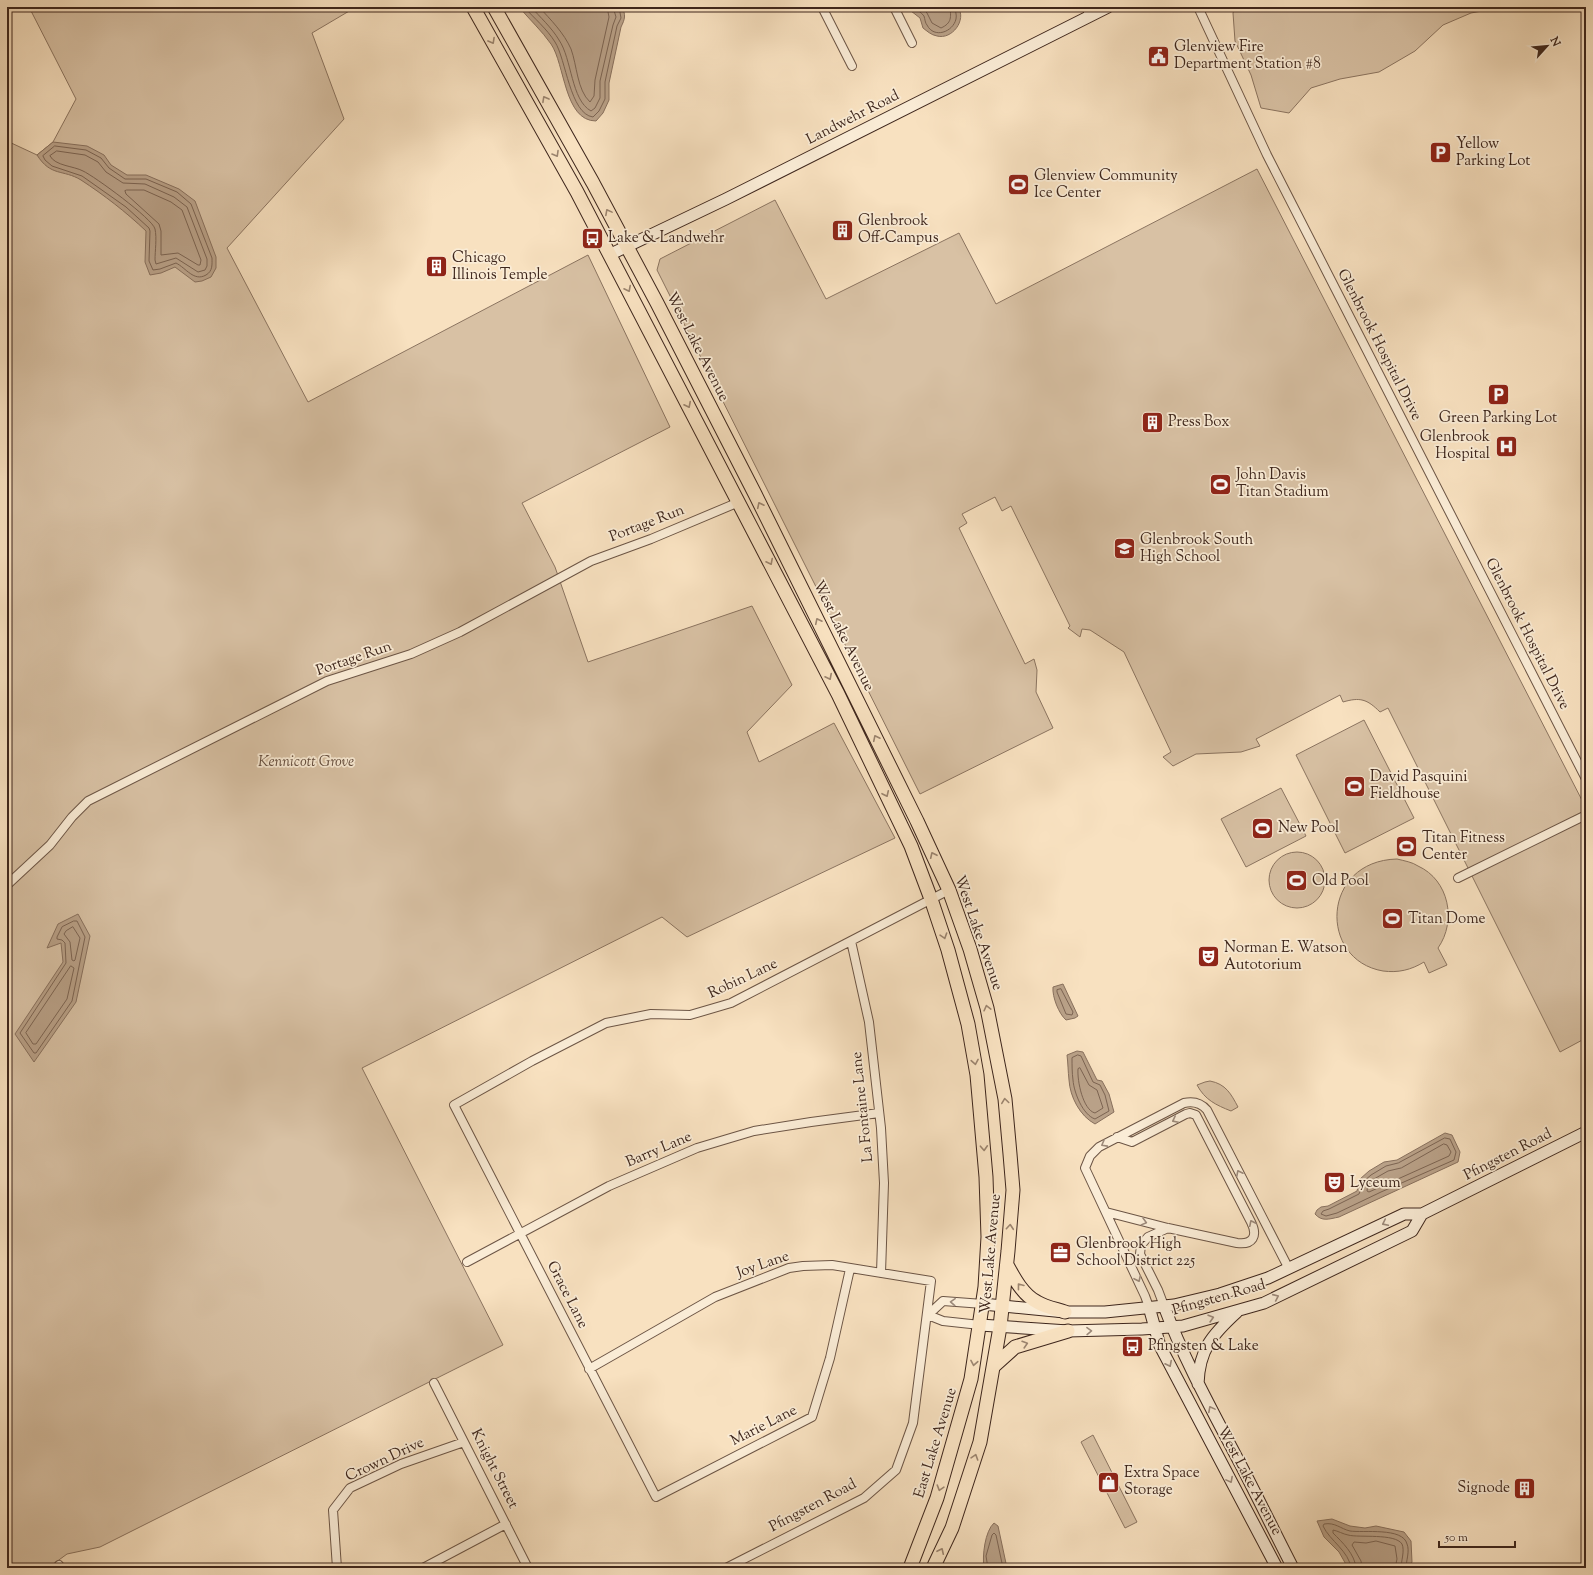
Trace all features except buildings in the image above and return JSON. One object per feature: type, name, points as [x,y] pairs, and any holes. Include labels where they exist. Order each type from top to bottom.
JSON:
[{"type":"main road","name":"West Lake Avenue","points":[[473,7],[611,254],[838,694],[911,846],[932,899],[948,950],[968,1024],[977,1075],[983,1134],[988,1237],[985,1287],[980,1324]]},
{"type":"main road","name":"West Lake Avenue","points":[[494,7],[627,246],[755,494],[917,821],[949,890],[970,949],[987,1008],[1005,1099],[1013,1190],[1000,1327]]},
{"type":"main road","name":"Landwehr Road","points":[[611,254],[719,202],[1088,12],[1108,7]]},
{"type":"main road","name":"Pfingsten Road","points":[[983,1304],[1065,1312],[1105,1312],[1164,1306],[1220,1294],[1268,1278],[1289,1269],[1404,1214],[1422,1214],[1586,1132]]},
{"type":"main road","name":"Pfingsten Road","points":[[980,1324],[1000,1327],[1068,1331],[1183,1326],[1264,1303],[1294,1290],[1412,1231],[1422,1214]]},
{"type":"main road","points":[[1007,1265],[1012,1275],[1026,1293],[1037,1302],[1065,1312]]},
{"type":"main road","name":"West Lake Avenue","points":[[1164,1306],[1198,1384],[1247,1476],[1293,1568]]},
{"type":"main road","name":"West Lake Avenue","points":[[1149,1307],[1160,1346],[1277,1568]]},
{"type":"main road","points":[[1198,1384],[1201,1360],[1208,1345],[1218,1329],[1240,1310]]},
{"type":"main road","name":"East Lake Avenue","points":[[910,1568],[937,1498],[955,1441],[972,1379],[980,1324]]},
{"type":"main road","points":[[933,1568],[952,1528],[980,1442],[1000,1327]]},
{"type":"main road","points":[[994,1366],[1015,1347],[1068,1331]]},
{"type":"street","points":[[822,7],[852,66]]},
{"type":"street","points":[[894,7],[912,43]]},
{"type":"street","name":"Glenbrook Hospital Drive","points":[[1198,7],[1266,155],[1586,779]]},
{"type":"street","name":"Portage Run","points":[[7,885],[50,846],[72,817],[88,801],[327,681],[410,654],[434,644],[460,632],[591,561],[651,539],[739,502]]},
{"type":"street","points":[[1458,878],[1586,815]]},
{"type":"street","name":"Robin Lane","points":[[454,1105],[532,1061],[606,1023],[651,1014],[690,1015],[732,1003],[949,890]]},
{"type":"street","name":"La Fontaine Lane","points":[[852,941],[869,1022],[879,1113],[884,1183],[881,1273]]},
{"type":"street","points":[[1117,1137],[1177,1105],[1190,1102],[1203,1105],[1207,1110],[1289,1269]]},
{"type":"street","name":"Grace Lane","points":[[454,1105],[656,1497]]},
{"type":"street","name":"Barry Lane","points":[[467,1262],[609,1186],[697,1148],[754,1131],[879,1113]]},
{"type":"street","points":[[1106,1212],[1168,1228],[1243,1244],[1252,1240],[1255,1236],[1255,1229],[1196,1115],[1190,1113],[1186,1114],[1132,1142],[1117,1137]]},
{"type":"street","name":"West Lake Avenue","points":[[1117,1137],[1094,1151],[1084,1168],[1106,1212],[1149,1307]]},
{"type":"street","points":[[1164,1306],[1158,1290],[1140,1254],[1141,1245],[1148,1237],[1168,1228]]},
{"type":"street","name":"Joy Lane","points":[[589,1369],[715,1297],[789,1268],[803,1266],[832,1266],[932,1281],[928,1315]]},
{"type":"street","name":"Marie Lane","points":[[656,1497],[812,1417],[830,1358],[850,1269]]},
{"type":"street","name":"Pfingsten Road","points":[[726,1568],[864,1498],[896,1470],[913,1423],[919,1371],[928,1315],[943,1301],[983,1304]]},
{"type":"street","name":"Pfingsten Road","points":[[928,1315],[943,1321],[980,1324]]},
{"type":"street","name":"Knight Street","points":[[434,1383],[528,1568]]},
{"type":"street","name":"Crown Drive","points":[[337,1568],[333,1510],[350,1488],[401,1464],[464,1442]]},
{"type":"street","points":[[424,1568],[506,1524]]},
{"type":"green space","name":"Kennicott Grove","points":[[29,7],[356,7],[312,33],[344,119],[227,248],[308,402],[588,255],[670,427],[522,503],[555,567],[588,662],[752,606],[792,685],[747,732],[759,762],[834,723],[895,838],[687,937],[662,917],[362,1068],[503,1345],[100,1547],[67,1554],[48,1568],[7,1568],[7,141],[37,155],[53,142],[76,99]]},
{"type":"green space","points":[[1235,7],[1503,7],[1471,13],[1443,25],[1415,51],[1379,72],[1340,79],[1311,88],[1289,113],[1261,108],[1251,75],[1235,41],[1233,13]]},
{"type":"green space","points":[[1257,169],[1586,808],[1586,1038],[1560,1052],[1388,708],[1380,712],[1371,704],[1363,700],[1343,702],[1340,695],[1256,739],[1260,746],[1241,752],[1196,754],[1173,766],[1163,757],[1171,752],[1124,652],[1090,630],[1082,629],[1080,637],[1068,628],[1070,626],[1011,506],[1002,511],[995,497],[962,514],[967,523],[959,528],[1025,664],[1034,659],[1037,670],[1036,692],[1053,728],[920,794],[657,270],[660,259],[775,200],[826,299],[959,233],[996,304]]},
{"type":"green space","name":"David Pasquini Fieldhouse","points":[[1364,720],[1414,818],[1345,853],[1296,755]]},
{"type":"green space","name":"New Pool","points":[[1281,788],[1306,836],[1246,867],[1221,819]]},
{"type":"green space","name":"Old Pool","points":[[1291,852],[1303,852],[1317,860],[1325,874],[1323,891],[1317,900],[1303,908],[1291,908],[1281,903],[1274,896],[1269,886],[1269,874],[1274,864],[1281,857]]},
{"type":"green space","name":"Titan Dome","points":[[1397,859],[1413,864],[1429,872],[1443,891],[1447,902],[1447,926],[1444,937],[1438,948],[1447,965],[1429,973],[1424,962],[1409,969],[1394,972],[1383,971],[1362,963],[1347,949],[1339,931],[1337,912],[1342,892],[1354,876],[1372,864]]},
{"type":"green space","points":[[1210,1081],[1216,1082],[1224,1087],[1238,1107],[1231,1111],[1207,1098],[1197,1085]]},
{"type":"green space","points":[[1093,1435],[1137,1522],[1125,1528],[1081,1442]]},
{"type":"water","points":[[519,7],[622,7],[624,17],[609,83],[609,100],[603,113],[596,121],[585,119],[577,112],[571,102],[556,53],[544,34]]},
{"type":"water","points":[[912,7],[958,7],[961,18],[953,32],[943,36],[935,35],[929,33],[923,28],[920,18],[911,11]]},
{"type":"water","points":[[53,142],[87,146],[104,155],[111,165],[127,175],[146,175],[179,189],[195,201],[216,257],[216,268],[211,277],[195,282],[175,267],[161,273],[150,275],[145,262],[146,231],[115,204],[81,180],[47,167],[37,155]]},
{"type":"water","points":[[78,914],[90,936],[76,1002],[34,1062],[15,1034],[63,962],[61,943],[47,948],[58,924]]},
{"type":"water","points":[[1063,984],[1078,1016],[1066,1020],[1059,1010],[1053,991],[1053,987]]},
{"type":"water","points":[[1077,1051],[1083,1052],[1097,1080],[1102,1081],[1109,1094],[1114,1112],[1095,1124],[1080,1111],[1071,1093],[1067,1055]]},
{"type":"water","points":[[1445,1133],[1452,1135],[1460,1152],[1458,1162],[1339,1217],[1323,1219],[1315,1214],[1321,1207],[1328,1206],[1357,1191],[1360,1179],[1369,1171],[1384,1162],[1397,1160]]},
{"type":"water","points":[[1332,1519],[1350,1526],[1365,1528],[1376,1526],[1404,1532],[1411,1541],[1412,1562],[1409,1568],[1348,1568],[1339,1552],[1324,1537],[1317,1521]]},
{"type":"water","points":[[994,1523],[998,1526],[1007,1568],[984,1568],[983,1557],[986,1538]]},
{"type":"place","name":"Glenview Fire Department Station #8","points":[[1159,56]]},
{"type":"place","name":"Yellow Parking Lot","points":[[1441,153]]},
{"type":"place","name":"Glenview Community Ice Center","points":[[1018,185]]},
{"type":"place","name":"Glenbrook Off-Campus","points":[[843,230]]},
{"type":"place","name":"Lake & Landwehr","points":[[593,238]]},
{"type":"place","name":"Chicago Illinois Temple","points":[[437,267]]},
{"type":"place","name":"Green Parking Lot","points":[[1498,395]]},
{"type":"place","name":"Press Box","points":[[1153,422]]},
{"type":"place","name":"Glenbrook Hospital","points":[[1506,446]]},
{"type":"place","name":"John Davis Titan Stadium","points":[[1220,484]]},
{"type":"place","name":"Glenbrook South High School","points":[[1125,549]]},
{"type":"place","name":"David Pasquini Fieldhouse","points":[[1355,786]]},
{"type":"place","name":"New Pool","points":[[1263,828]]},
{"type":"place","name":"Titan Fitness Center","points":[[1406,847]]},
{"type":"place","name":"Old Pool","points":[[1297,881]]},
{"type":"place","name":"Titan Dome","points":[[1393,919]]},
{"type":"place","name":"Norman E. Watson Autotorium","points":[[1209,957]]},
{"type":"place","name":"Lyceum","points":[[1334,1183]]},
{"type":"place","name":"Glenbrook High School District 225","points":[[1061,1253]]},
{"type":"place","name":"Pfingsten & Lake","points":[[1132,1346]]},
{"type":"place","name":"Extra Space Storage","points":[[1109,1482]]},
{"type":"place","name":"Signode","points":[[1525,1488]]}]
